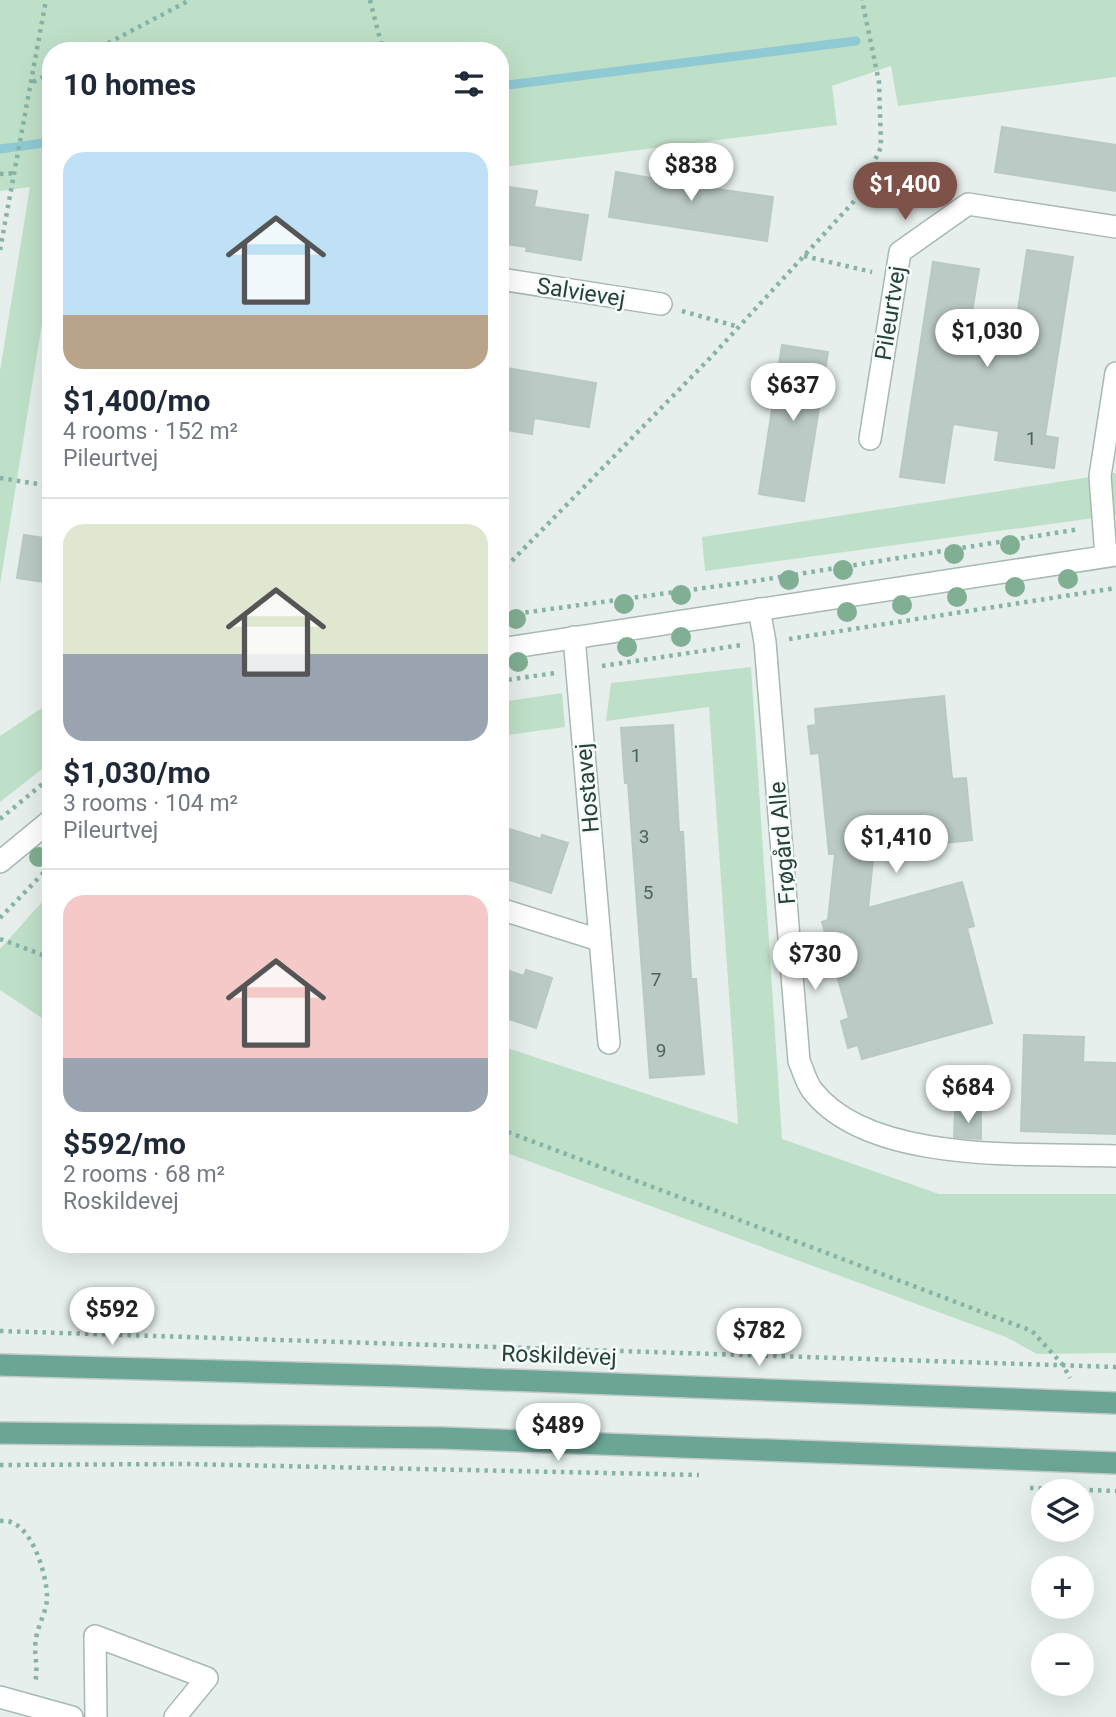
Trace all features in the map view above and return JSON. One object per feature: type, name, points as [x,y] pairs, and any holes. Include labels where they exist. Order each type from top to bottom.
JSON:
[{"type":"main road","name":"Roskildevej","points":[[0,1365],[400,1376],[1116,1403]]},
{"type":"main road","points":[[0,1433],[456,1438],[1116,1463]]},
{"type":"street","name":"Pileurtvej","points":[[870,439],[900,252],[968,204],[1116,227]]},
{"type":"street","name":"Salvievej","points":[[509,280],[661,304]]},
{"type":"street","points":[[509,648],[1111,555],[1104,525],[1100,475],[1116,373]]},
{"type":"street","name":"Frøgård Alle","points":[[759,609],[765,642],[799,1061],[811,1089],[835,1113],[887,1138],[933,1150],[1116,1156]]},
{"type":"street","name":"Hostavej","points":[[574,637],[609,1043]]},
{"type":"street","points":[[0,862],[42,827]]},
{"type":"street","points":[[509,912],[599,940]]},
{"type":"street","points":[[96,1717],[95,1636],[207,1678],[175,1717]]},
{"type":"street","points":[[0,1697],[72,1717]]},
{"type":"path","points":[[0,250],[46,0]]},
{"type":"path","points":[[110,42],[190,0]]},
{"type":"path","points":[[370,0],[381,42]]},
{"type":"path","points":[[509,564],[739,327],[858,197],[881,147],[879,82],[862,0]]},
{"type":"path","points":[[32,83],[42,78]]},
{"type":"path","points":[[0,174],[14,173]]},
{"type":"path","points":[[804,256],[896,278]]},
{"type":"path","points":[[661,304],[739,327]]},
{"type":"path","points":[[0,478],[42,485]]},
{"type":"path","points":[[509,615],[755,581],[1104,525]]},
{"type":"path","points":[[509,680],[1116,588]]},
{"type":"path","points":[[0,819],[42,785]]},
{"type":"path","points":[[0,918],[42,874]]},
{"type":"path","points":[[0,939],[42,955]]},
{"type":"path","points":[[509,1132],[1032,1331],[1063,1365],[1082,1402]]},
{"type":"path","name":"Roskildevej","points":[[0,1331],[1116,1367]]},
{"type":"path","points":[[0,1465],[186,1464],[701,1475]]},
{"type":"path","points":[[1019,1487],[1116,1491]]},
{"type":"path","points":[[0,1521],[12,1523],[28,1535],[47,1592],[45,1610],[36,1638],[37,1675],[27,1704]]},
{"type":"green space","points":[[0,0],[1116,0],[1116,77],[898,106],[891,66],[832,86],[837,125],[509,166],[509,42],[42,42],[42,323],[0,585],[0,371],[30,187],[0,191]]},
{"type":"green space","points":[[1116,473],[1116,515],[705,571],[702,537]]},
{"type":"green space","points":[[751,667],[782,1139],[939,1194],[1116,1194],[1116,1353],[1037,1354],[1006,1337],[509,1154],[509,1049],[738,1124],[709,707],[606,721],[611,683]]},
{"type":"green space","points":[[562,693],[565,727],[509,735],[509,701]]},
{"type":"green space","points":[[42,708],[42,769],[0,802],[0,736]]},
{"type":"green space","points":[[42,902],[42,1018],[0,990],[0,949]]},
{"type":"building","points":[[1002,127],[1116,145],[1116,191],[995,172]]},
{"type":"building","points":[[683,156],[714,162],[710,188],[773,197],[767,241],[609,217],[616,172],[679,183]]},
{"type":"building","points":[[509,187],[537,191],[534,207],[588,215],[581,260],[526,251],[527,247],[509,244]]},
{"type":"building","points":[[1027,250],[1073,257],[1045,436],[1058,438],[1054,468],[995,460],[999,431],[953,424],[944,483],[900,477],[933,262],[979,269],[969,330],[1014,338]]},
{"type":"building","points":[[782,345],[828,352],[804,501],[759,494]]},
{"type":"building","points":[[509,368],[596,383],[589,427],[534,418],[532,434],[509,430]]},
{"type":"building","points":[[24,535],[42,538],[42,582],[17,578]]},
{"type":"building","points":[[944,696],[952,779],[966,778],[972,840],[874,850],[868,908],[962,882],[974,926],[967,928],[992,1023],[862,1059],[858,1045],[848,1048],[841,1021],[849,1018],[822,922],[828,920],[835,854],[829,854],[819,753],[811,754],[808,726],[816,725],[815,709]]},
{"type":"building","points":[[673,725],[679,832],[683,832],[691,979],[696,979],[704,1074],[650,1078],[628,783],[625,783],[621,728]]},
{"type":"building","points":[[509,829],[541,839],[542,835],[568,843],[551,893],[509,880]]},
{"type":"building","points":[[526,970],[552,978],[536,1028],[509,1019],[509,971],[524,976]]},
{"type":"building","points":[[1024,1035],[1084,1037],[1083,1062],[1116,1063],[1116,1134],[1021,1131]]},
{"type":"building","points":[[955,1111],[981,1112],[981,1139],[954,1137]]},
{"type":"waterway","points":[[509,85],[856,41]]},
{"type":"waterway","points":[[0,149],[42,143]]}]
